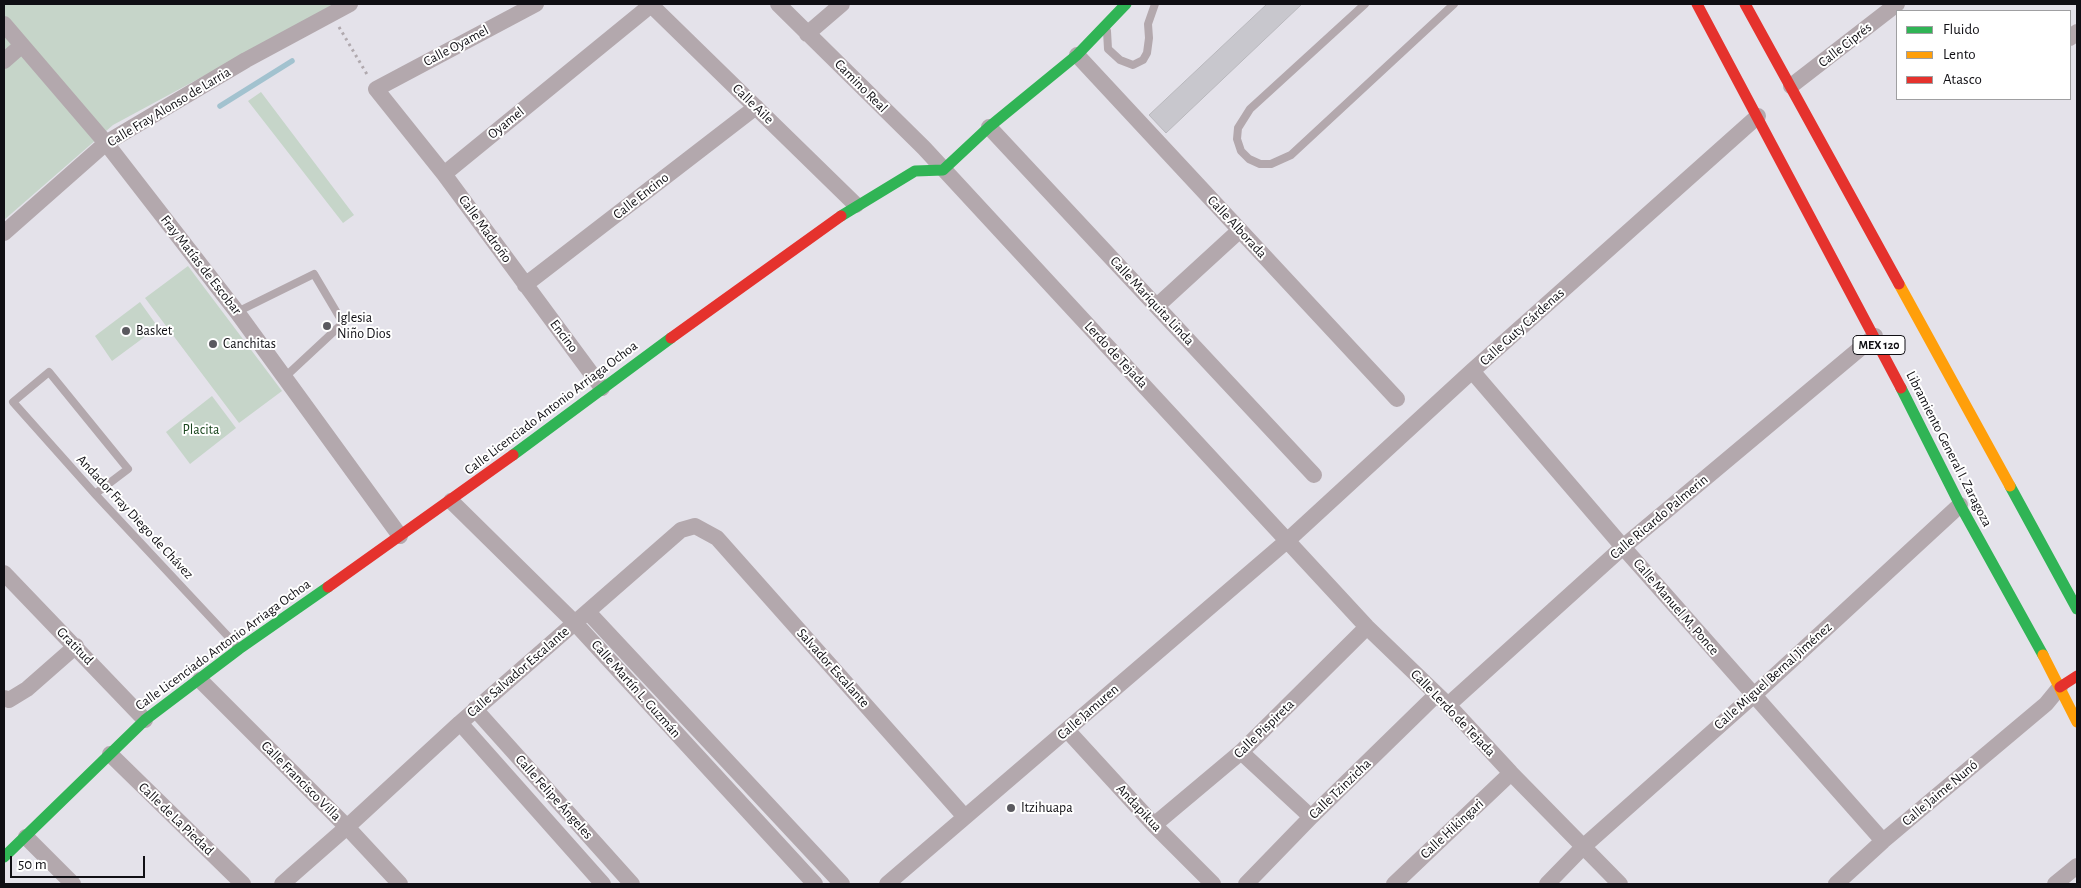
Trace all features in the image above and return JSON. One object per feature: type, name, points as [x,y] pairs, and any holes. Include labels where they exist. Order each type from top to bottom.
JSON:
[{"type":"main road","points":[[943,170],[989,128],[1077,55],[1126,4]]},
{"type":"main road","name":"Libramiento General I. Zaragoza","points":[[1697,4],[1875,336],[1960,504],[2068,695],[2077,722]]},
{"type":"main road","name":"MEX 120","points":[[1745,4],[2077,609]]},
{"type":"main road","name":"Calle Licenciado Antonio Arriaga Ochoa","points":[[4,857],[145,720],[239,649],[451,501],[602,388],[856,205],[915,171],[943,170]]},
{"type":"main road","points":[[2062,580],[2077,587]]},
{"type":"main road","points":[[2068,695],[2077,676]]},
{"type":"street","name":"Calle Fray Alonso de Larria","points":[[4,233],[106,143],[246,60],[350,4]]},
{"type":"street","name":"Calle Oyamel","points":[[376,89],[536,4]]},
{"type":"street","name":"Calle Aile","points":[[650,4],[856,205]]},
{"type":"street","name":"Oyamel","points":[[444,174],[650,4]]},
{"type":"street","name":"Camino Real","points":[[778,4],[943,170]]},
{"type":"street","points":[[807,34],[842,4]]},
{"type":"street","name":"Calle Ciprés","points":[[1791,86],[1895,9]]},
{"type":"street","name":"Fray Matías de Escobar","points":[[4,24],[106,143],[237,312],[286,376],[400,536]]},
{"type":"street","points":[[4,61],[21,46]]},
{"type":"street","name":"Calle Alborada","points":[[1077,55],[1397,399]]},
{"type":"street","points":[[376,89],[444,174]]},
{"type":"street","name":"Calle Encino","points":[[525,285],[756,107]]},
{"type":"street","name":"Calle Guty Cárdenas","points":[[1288,540],[1472,371],[1758,116]]},
{"type":"street","name":"Calle Mariquita Linda","points":[[989,128],[1314,475]]},
{"type":"street","name":"Lerdo de Tejada","points":[[943,170],[1288,540]]},
{"type":"street","name":"Calle Madroño","points":[[444,174],[525,285]]},
{"type":"street","points":[[1157,306],[1240,230]]},
{"type":"street","name":"Encino","points":[[525,285],[602,388]]},
{"type":"street","name":"Calle Ricardo Palmerin","points":[[1442,700],[1875,336]]},
{"type":"street","name":"Calle Manuel M. Ponce","points":[[1472,371],[1623,547],[1883,841]]},
{"type":"street","name":"Calle Martín L. Guzmán","points":[[451,501],[581,617],[725,759],[842,884]]},
{"type":"street","name":"Calle Miguel Bernal Jiménez","points":[[1547,884],[1584,846],[1754,695],[1960,504]]},
{"type":"street","name":"Calle Salvador Escalante","points":[[282,884],[475,709],[681,530],[695,526]]},
{"type":"street","name":"Salvador Escalante","points":[[695,526],[717,538],[965,817]]},
{"type":"street","name":"Calle Lerdo de Tejada","points":[[1288,540],[1368,626],[1620,884]]},
{"type":"street","name":"Calle Jamuren","points":[[887,884],[1288,540]]},
{"type":"street","name":"Gratitud","points":[[4,573],[145,720]]},
{"type":"street","name":"Calle Martín L. Guzmán","points":[[581,617],[710,770],[815,884]]},
{"type":"street","name":"Calle Pispireta","points":[[1154,825],[1242,752],[1368,626]]},
{"type":"street","points":[[6,701],[27,689],[76,646]]},
{"type":"street","name":"Calle Francisco Villa","points":[[200,680],[347,827],[400,884]]},
{"type":"street","name":"Calle Jaime Nunó","points":[[1836,884],[1883,841],[2046,704],[2068,695]]},
{"type":"street","name":"Calle Tzinzicha","points":[[1246,884],[1311,817],[1442,700]]},
{"type":"street","name":"Calle Felipe Ángeles","points":[[475,709],[632,884]]},
{"type":"street","name":"Calle Felipe Ángeles","points":[[460,723],[601,881]]},
{"type":"street","name":"Andapikua","points":[[1067,730],[1154,825],[1213,884]]},
{"type":"street","points":[[1242,752],[1311,817]]},
{"type":"street","name":"Calle de La Piedad","points":[[110,754],[243,884]]},
{"type":"street","points":[[710,770],[725,759]]},
{"type":"street","name":"Calle Hikingari","points":[[1394,884],[1511,773]]},
{"type":"street","points":[[26,837],[73,884]]},
{"type":"street","points":[[601,881],[615,865]]},
{"type":"street","points":[[2055,884],[2077,866]]},
{"type":"lane","points":[[1109,22],[1106,39],[1108,49],[1120,60],[1133,65],[1143,60],[1147,52],[1148,24],[1155,4]]},
{"type":"lane","points":[[1365,4],[1250,109],[1238,128],[1237,139],[1241,151],[1249,159],[1260,164],[1271,164],[1291,155],[1454,4]]},
{"type":"lane","points":[[237,312],[314,274],[343,323],[286,376]]},
{"type":"lane","name":"Andador Fray Diego de Chávez","points":[[95,494],[128,469],[49,372],[13,402],[95,494],[239,649]]},
{"type":"path","points":[[331,14],[376,89]]},
{"type":"green space","points":[[4,4],[337,4],[113,125],[4,220]]},
{"type":"green space","points":[[261,92],[354,215],[343,223],[248,101]]},
{"type":"green space","name":"Canchitas","points":[[188,266],[282,391],[239,423],[145,298]]},
{"type":"green space","name":"Basket","points":[[140,302],[158,327],[112,361],[95,336]]},
{"type":"green space","name":"Placita","points":[[212,396],[236,428],[190,464],[166,432]]},
{"type":"building","points":[[1267,4],[1302,4],[1166,133],[1149,115]]},
{"type":"waterway","points":[[220,106],[292,61]]},
{"type":"traffic: fast","points":[[841,216],[915,171],[943,170],[989,127],[1077,55],[1126,4]]},
{"type":"traffic: fast","points":[[513,455],[671,338]]},
{"type":"traffic: fast","points":[[1901,388],[1960,505],[2043,655]]},
{"type":"traffic: fast","points":[[2010,486],[2077,609]]},
{"type":"traffic: fast","points":[[4,857],[145,720],[239,649],[328,587]]},
{"type":"traffic: slow","points":[[1899,284],[2010,486]]},
{"type":"traffic: slow","points":[[2043,655],[2077,722]]},
{"type":"traffic: jam","points":[[1697,4],[1901,388]]},
{"type":"traffic: jam","points":[[1745,4],[1899,284]]},
{"type":"traffic: jam","points":[[671,338],[841,216]]},
{"type":"traffic: jam","points":[[328,587],[513,455]]},
{"type":"traffic: jam","points":[[2060,687],[2077,676]]},
{"type":"place","name":"Iglesia Niño Dios","points":[[327,326]]},
{"type":"place","name":"Basket","points":[[126,331]]},
{"type":"place","name":"Canchitas","points":[[213,344]]},
{"type":"place","name":"Itzihuapa","points":[[1011,808]]}]
